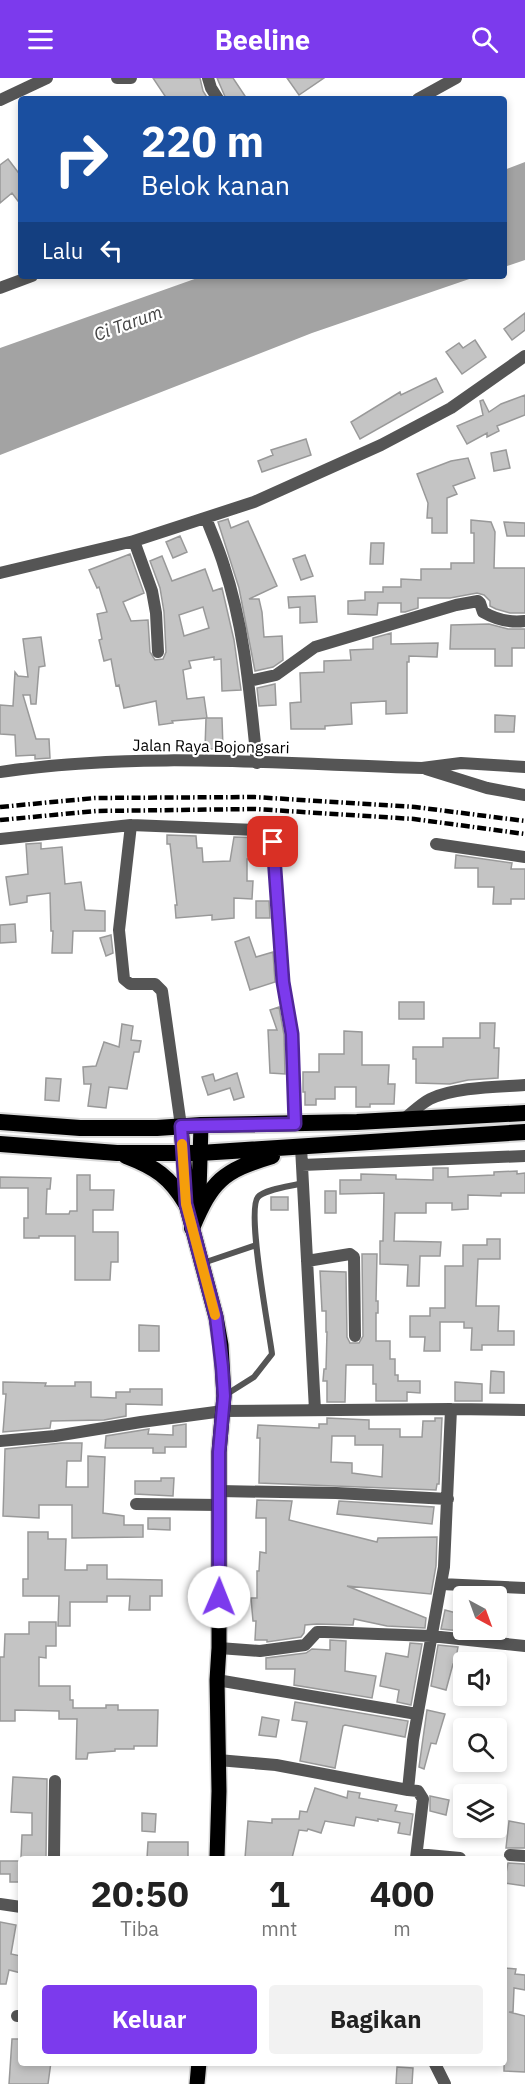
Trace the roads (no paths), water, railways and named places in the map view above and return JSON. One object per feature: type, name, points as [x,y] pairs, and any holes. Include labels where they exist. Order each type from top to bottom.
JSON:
[{"type":"highway","points":[[0,1122],[80,1128],[157,1128],[404,1120],[525,1113]]},
{"type":"highway","points":[[0,1144],[117,1153],[200,1153],[525,1132]]},
{"type":"highway","points":[[192,1228],[212,1187],[224,1177],[252,1162],[301,1147]]},
{"type":"highway","points":[[117,1153],[139,1161],[167,1178],[176,1187],[186,1204]]},
{"type":"main road","points":[[192,1228],[199,1192],[201,1125]]},
{"type":"main road","points":[[181,1126],[186,1204],[216,1317],[224,1404],[219,1452],[217,1856]]},
{"type":"main road","points":[[196,2084],[198,2066]]},
{"type":"street","points":[[0,100],[47,78]]},
{"type":"street","points":[[117,78],[131,78]]},
{"type":"street","points":[[208,78],[216,96]]},
{"type":"street","points":[[423,96],[456,78]]},
{"type":"street","points":[[0,288],[24,279]]},
{"type":"street","points":[[0,573],[134,541],[254,502],[381,445],[451,408],[525,356]]},
{"type":"street","points":[[206,518],[224,566],[239,623],[249,681],[257,763]]},
{"type":"street","points":[[134,541],[152,591],[156,613],[158,652]]},
{"type":"street","points":[[249,681],[276,675],[315,647],[456,605],[478,601],[483,612],[489,616],[510,623],[525,621]]},
{"type":"street","name":"Jalan Raya Bojongsari","points":[[0,772],[102,761],[145,760],[422,768],[461,763],[525,767]]},
{"type":"street","name":"Jalan Raya Bojongsari","points":[[422,768],[487,788],[525,795]]},
{"type":"street","points":[[131,825],[120,903],[119,930],[124,979],[130,984],[156,984],[162,991],[181,1126]]},
{"type":"street","points":[[0,839],[131,825],[277,831],[283,982],[292,1034],[295,1124]]},
{"type":"street","points":[[436,844],[525,857]]},
{"type":"street","points":[[404,1120],[421,1104],[438,1096],[453,1092],[525,1085]]},
{"type":"street","points":[[301,1147],[315,1410]]},
{"type":"street","points":[[302,1165],[525,1156]]},
{"type":"street","points":[[307,1261],[350,1254],[354,1257],[355,1336]]},
{"type":"street","points":[[0,1441],[55,1436],[141,1422],[224,1404],[315,1410],[525,1410]]},
{"type":"street","points":[[408,1790],[417,1714],[444,1567],[451,1409]]},
{"type":"street","points":[[136,1504],[336,1493],[447,1498]]},
{"type":"street","points":[[441,1584],[525,1588]]},
{"type":"street","points":[[219,1648],[260,1651],[305,1645],[317,1632],[431,1636],[525,1646]]},
{"type":"street","points":[[217,1680],[417,1714]]},
{"type":"street","points":[[218,1760],[276,1765],[418,1791],[423,1799],[417,1856]]},
{"type":"street","points":[[54,1856],[55,1780]]},
{"type":"street","points":[[510,1856],[525,1856]]},
{"type":"street","points":[[0,1905],[18,1907]]},
{"type":"street","points":[[436,2066],[445,2084]]},
{"type":"lane","points":[[224,1404],[254,1377],[272,1354],[256,1245],[254,1208],[256,1198],[263,1193],[303,1183]]},
{"type":"lane","points":[[202,1263],[256,1245]]},
{"type":"water","points":[[525,162],[525,260],[507,266],[507,169]]},
{"type":"water","name":"Ci Tarum","points":[[195,279],[469,279],[312,333],[0,455],[0,348]]},
{"type":"railway","points":[[0,807],[95,798],[254,797],[415,807],[525,821]]},
{"type":"railway","points":[[0,820],[96,811],[255,809],[414,819],[525,834]]}]
